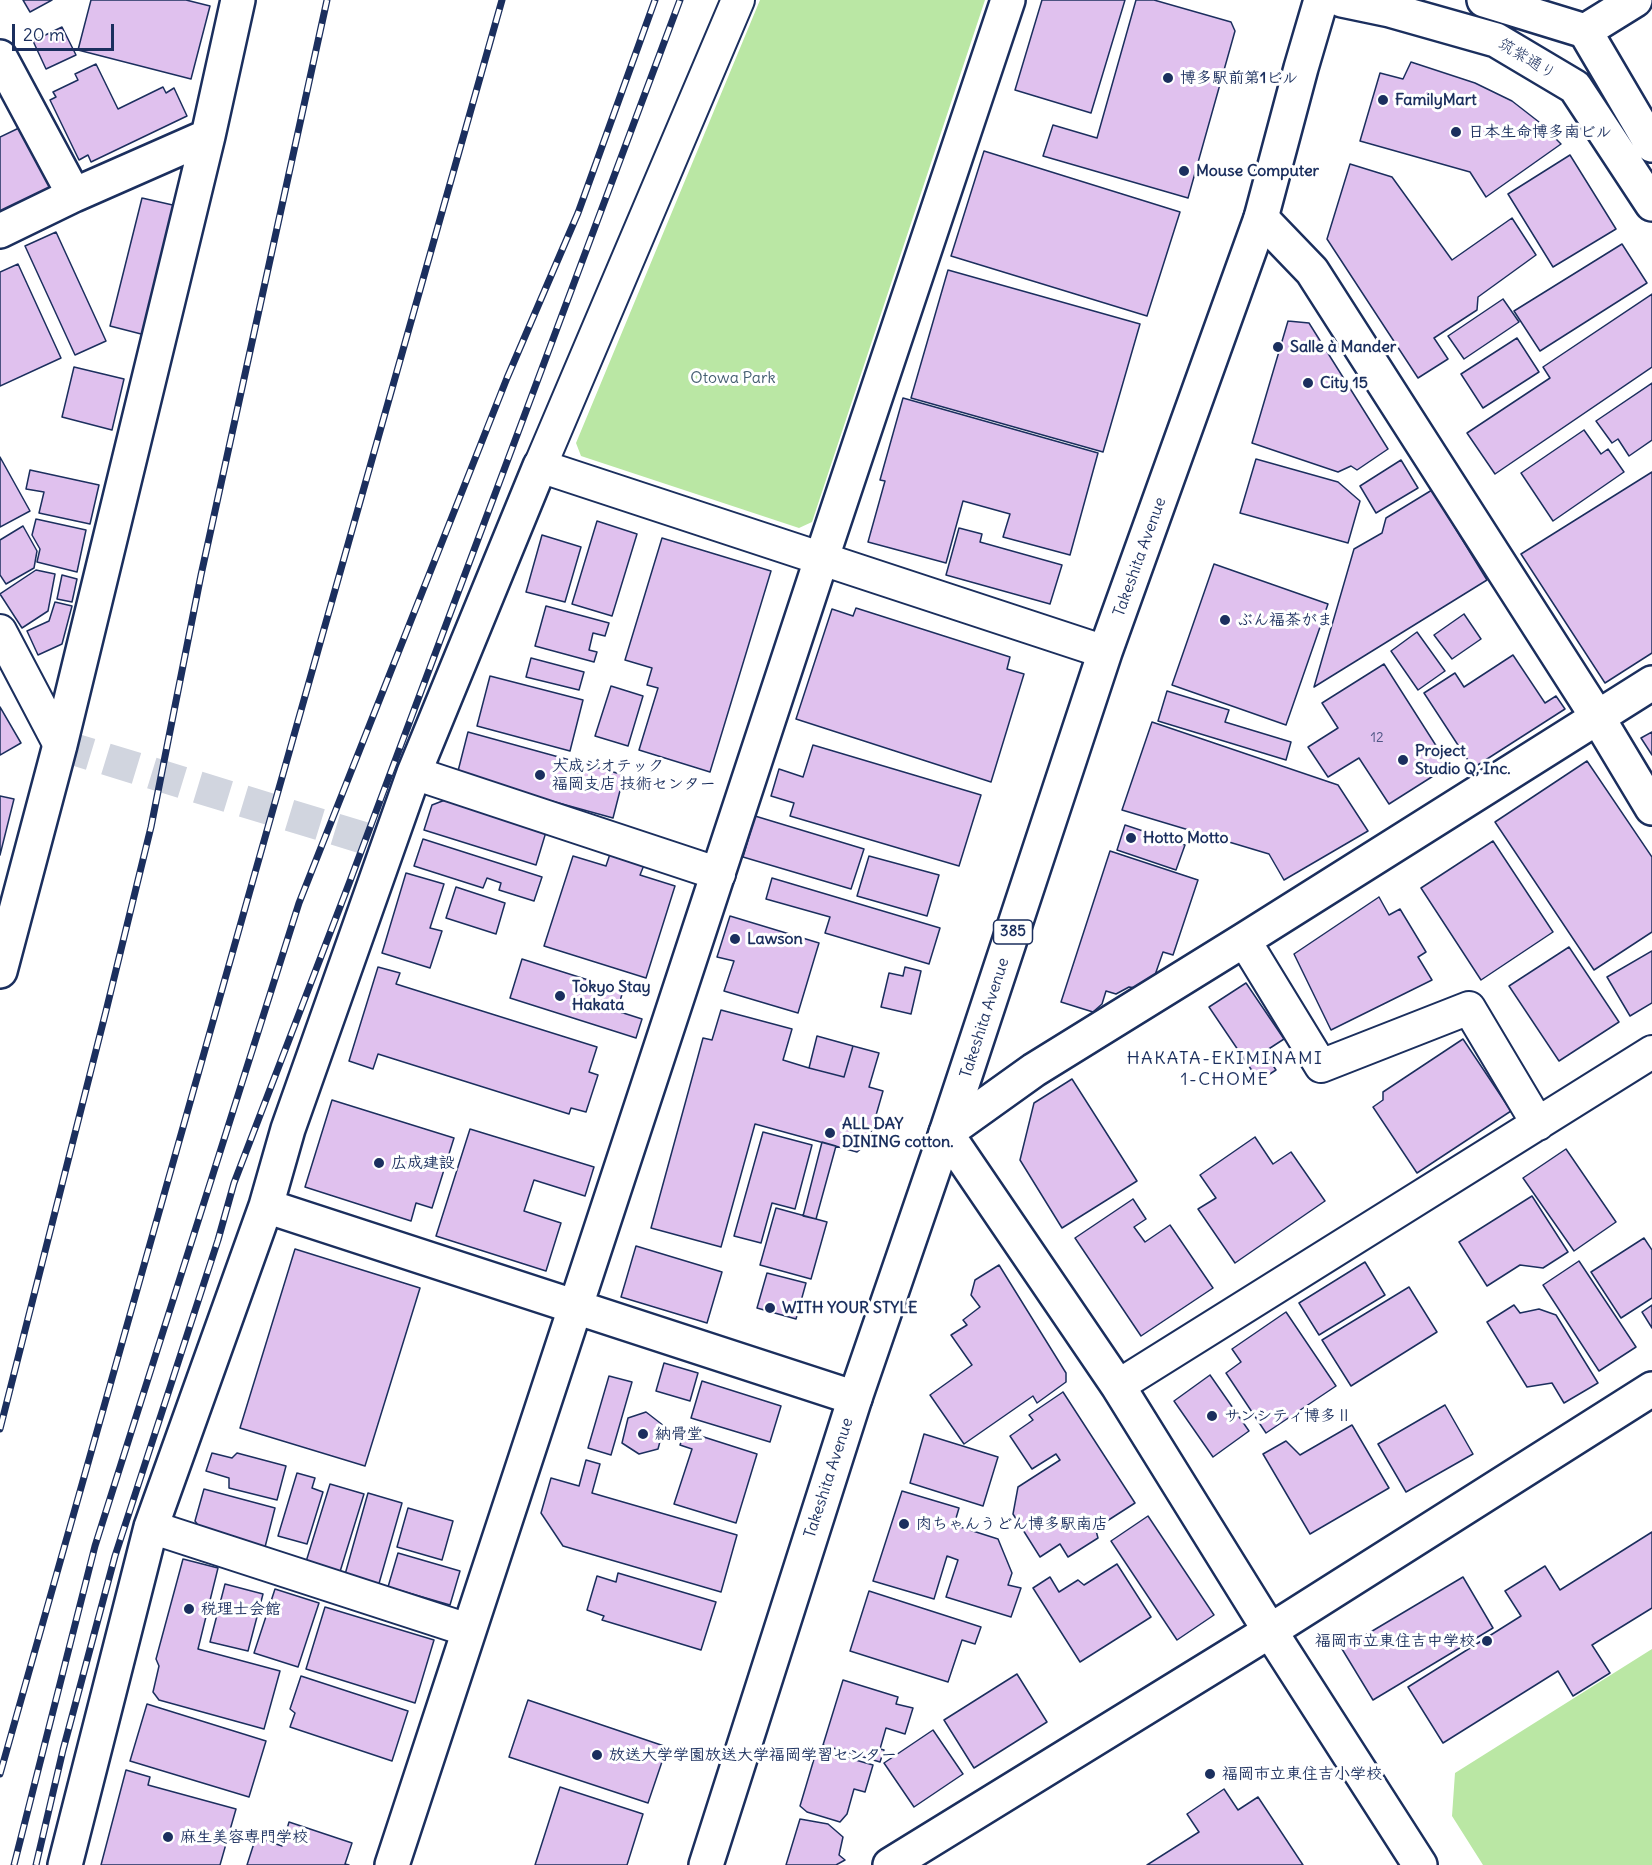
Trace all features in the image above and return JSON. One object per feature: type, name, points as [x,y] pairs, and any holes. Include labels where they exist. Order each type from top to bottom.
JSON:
[{"type":"main road","points":[[0,971],[60,745],[208,136],[238,0]]},
{"type":"main road","points":[[392,1865],[821,560],[1008,0]]},
{"type":"main road","name":"Takeshita Avenue","points":[[706,1865],[855,1398],[1106,652],[1261,218],[1300,68],[1321,0]]},
{"type":"main road","name":"筑紫通り","points":[[1342,0],[1390,10],[1496,40],[1575,87],[1652,204]]},
{"type":"main road","points":[[1484,0],[1585,31],[1652,144]]},
{"type":"main road","points":[[1585,31],[1635,0]]},
{"type":"main road","points":[[0,57],[75,195]]},
{"type":"main road","points":[[0,231],[208,136]]},
{"type":"main road","points":[[1261,218],[1312,271],[1598,717],[1652,808]]},
{"type":"main road","points":[[65,1865],[150,1527],[266,1206],[288,1129],[414,773],[540,466]]},
{"type":"main road","points":[[1420,1865],[1118,1386],[946,1133],[1034,1070],[1652,683]]},
{"type":"main road","points":[[266,1206],[855,1398]]},
{"type":"main road","points":[[890,1865],[1270,1630],[1652,1389]]},
{"type":"street","points":[[738,0],[540,466],[1106,652]]},
{"type":"street","points":[[0,631],[60,745]]},
{"type":"street","points":[[414,773],[719,874]]},
{"type":"street","points":[[1244,940],[1321,1066],[1469,1008],[1538,1124]]},
{"type":"street","points":[[1118,1386],[1652,1052]]},
{"type":"street","points":[[150,1527],[468,1630]]},
{"type":"green space","name":"Otowa Park","points":[[760,0],[985,0],[812,522],[799,528],[581,456],[576,443]]},
{"type":"green space","points":[[1652,1649],[1652,1865],[1483,1865],[1452,1816],[1455,1773]]},
{"type":"building","points":[[23,0],[52,0],[30,12]]},
{"type":"building","points":[[91,0],[186,0],[210,6],[191,79],[78,50]]},
{"type":"building","points":[[1042,0],[1125,0],[1091,113],[1015,90]]},
{"type":"building","name":"博多駅前第1ビル","points":[[1136,0],[1154,0],[1231,22],[1235,31],[1188,198],[1043,156],[1053,125],[1097,138]]},
{"type":"building","points":[[62,27],[76,55],[46,69],[33,41]]},
{"type":"building","name":"日本生命博多南ビル","points":[[1411,62],[1475,83],[1512,101],[1539,122],[1561,144],[1486,197],[1470,172],[1360,141],[1380,73],[1403,79]]},
{"type":"building","points":[[96,64],[118,109],[163,87],[166,93],[174,88],[187,116],[91,162],[88,155],[79,160],[50,100],[56,97],[53,92],[78,80],[75,74]]},
{"type":"building","points":[[21,127],[52,192],[0,217],[0,137]]},
{"type":"building","points":[[984,151],[1180,212],[1147,316],[951,256]]},
{"type":"building","points":[[1570,155],[1616,229],[1553,267],[1508,194]]},
{"type":"building","points":[[1350,164],[1392,177],[1452,260],[1512,218],[1536,255],[1478,297],[1477,310],[1434,338],[1448,359],[1418,378],[1327,239]]},
{"type":"building","points":[[142,198],[177,206],[145,335],[110,326]]},
{"type":"building","points":[[56,232],[106,341],[75,355],[25,246]]},
{"type":"building","points":[[1622,244],[1647,283],[1540,351],[1514,311]]},
{"type":"building","points":[[18,264],[61,358],[0,386],[0,272]]},
{"type":"building","points":[[948,270],[1140,324],[1103,452],[911,398]]},
{"type":"building","points":[[1652,294],[1652,367],[1495,474],[1467,433],[1550,378],[1543,367]]},
{"type":"building","points":[[1503,299],[1519,322],[1464,359],[1448,336]]},
{"type":"building","name":"City 15","points":[[1288,321],[1309,323],[1388,449],[1357,470],[1351,466],[1338,472],[1252,443]]},
{"type":"building","points":[[1517,338],[1539,372],[1483,408],[1461,374]]},
{"type":"building","points":[[74,367],[124,379],[112,430],[62,417]]},
{"type":"building","points":[[1652,383],[1652,440],[1629,456],[1618,439],[1612,443],[1596,421]]},
{"type":"building","points":[[903,398],[1098,453],[1070,555],[1003,537],[1010,514],[963,501],[946,563],[868,542],[885,481],[880,480]]},
{"type":"building","points":[[1584,430],[1601,454],[1608,449],[1624,472],[1553,521],[1521,473]]},
{"type":"building","points":[[0,457],[30,511],[0,527]]},
{"type":"building","points":[[1256,459],[1338,482],[1360,501],[1348,543],[1240,513]]},
{"type":"building","points":[[1401,460],[1418,488],[1376,513],[1360,486]]},
{"type":"building","points":[[30,470],[99,485],[90,524],[39,513],[44,492],[26,489]]},
{"type":"building","points":[[1652,472],[1652,653],[1605,683],[1521,554]]},
{"type":"building","points":[[1432,490],[1487,580],[1314,687],[1354,549],[1382,533],[1386,518]]},
{"type":"building","points":[[36,519],[86,530],[77,572],[37,562],[40,549],[32,535]]},
{"type":"building","points":[[597,521],[637,534],[612,616],[572,604]]},
{"type":"building","points":[[23,526],[37,551],[34,568],[6,584],[0,575],[0,540]]},
{"type":"building","points":[[959,528],[982,534],[980,542],[1062,565],[1050,604],[946,575]]},
{"type":"building","points":[[542,535],[581,547],[565,602],[526,592]]},
{"type":"building","points":[[662,538],[771,571],[710,772],[639,750],[658,688],[647,685],[652,668],[625,660]]},
{"type":"building","points":[[1214,564],[1328,604],[1286,725],[1172,685]]},
{"type":"building","points":[[36,570],[55,574],[48,611],[22,628],[0,594]]},
{"type":"building","points":[[62,575],[77,579],[72,602],[57,599]]},
{"type":"building","points":[[55,602],[72,606],[62,644],[38,655],[27,631],[49,621]]},
{"type":"building","points":[[546,606],[609,623],[605,636],[593,633],[589,650],[597,652],[594,662],[535,646]]},
{"type":"building","points":[[856,608],[1010,657],[1007,669],[1024,674],[991,782],[796,719],[832,609],[853,616]]},
{"type":"building","points":[[1464,614],[1481,639],[1452,659],[1434,635]]},
{"type":"building","points":[[1417,632],[1445,671],[1418,690],[1391,651]]},
{"type":"building","points":[[1513,655],[1545,703],[1556,696],[1565,709],[1473,768],[1424,693],[1455,673],[1464,687]]},
{"type":"building","points":[[531,658],[584,672],[579,690],[526,677]]},
{"type":"building","points":[[1384,664],[1449,766],[1389,804],[1359,758],[1328,777],[1308,747],[1338,728],[1322,703]]},
{"type":"building","points":[[490,676],[583,700],[570,751],[477,726]]},
{"type":"building","points":[[611,686],[643,696],[628,746],[595,736]]},
{"type":"building","points":[[1167,691],[1229,710],[1225,722],[1291,742],[1286,760],[1158,721]]},
{"type":"building","points":[[0,707],[21,743],[0,755]]},
{"type":"building","points":[[1152,722],[1338,785],[1368,831],[1284,880],[1269,854],[1122,810]]},
{"type":"building","name":"大成ジオテック 福岡支店 技術センター","points":[[468,732],[624,775],[613,818],[457,775]]},
{"type":"building","points":[[1652,732],[1652,755],[1641,738]]},
{"type":"building","points":[[813,745],[981,795],[959,866],[790,816],[794,803],[771,796],[779,769],[803,777]]},
{"type":"building","points":[[1587,761],[1652,857],[1652,932],[1594,970],[1495,822]]},
{"type":"building","points":[[0,796],[14,799],[0,855]]},
{"type":"building","points":[[445,800],[546,832],[536,865],[424,830],[432,805]]},
{"type":"building","points":[[755,816],[864,849],[851,889],[743,857]]},
{"type":"building","points":[[1125,825],[1185,845],[1176,870],[1117,850]]},
{"type":"building","points":[[423,839],[542,877],[534,901],[499,890],[501,883],[487,878],[483,888],[414,866]]},
{"type":"building","points":[[1493,841],[1553,932],[1481,980],[1421,888]]},
{"type":"building","points":[[1110,851],[1198,880],[1173,955],[1163,952],[1155,975],[1136,988],[1129,987],[1116,994],[1106,991],[1102,1004],[1093,1012],[1061,1002]]},
{"type":"building","points":[[610,854],[644,865],[640,875],[675,886],[646,978],[544,946],[573,856],[606,866]]},
{"type":"building","points":[[869,856],[939,875],[927,916],[857,896]]},
{"type":"building","points":[[406,873],[444,884],[430,928],[442,931],[430,968],[382,953]]},
{"type":"building","points":[[772,878],[940,928],[929,964],[825,933],[830,917],[766,899]]},
{"type":"building","points":[[456,887],[505,903],[496,934],[446,918]]},
{"type":"building","points":[[1379,897],[1389,915],[1400,909],[1426,952],[1418,957],[1432,980],[1331,1030],[1294,954]]},
{"type":"building","points":[[730,916],[819,943],[798,1013],[724,991],[734,961],[717,957]]},
{"type":"building","points":[[1569,947],[1619,1022],[1559,1061],[1509,986]]},
{"type":"building","points":[[1652,951],[1652,1003],[1630,1016],[1607,977]]},
{"type":"building","points":[[522,959],[623,991],[617,1011],[642,1019],[636,1038],[510,998]]},
{"type":"building","points":[[378,967],[400,973],[396,984],[597,1047],[589,1072],[598,1075],[586,1112],[571,1108],[569,1114],[378,1054],[373,1069],[349,1061]]},
{"type":"building","points":[[905,967],[921,971],[911,1014],[881,1007],[889,973],[903,976]]},
{"type":"building","points":[[1246,983],[1284,1039],[1264,1052],[1276,1070],[1259,1081],[1209,1007]]},
{"type":"building","name":"ALL DAY DINING cotton.","points":[[721,1010],[792,1029],[783,1060],[809,1068],[844,1077],[853,1046],[879,1053],[869,1087],[883,1091],[868,1143],[857,1152],[755,1124],[721,1247],[651,1228],[703,1038],[712,1040]]},
{"type":"building","points":[[817,1036],[853,1046],[844,1077],[809,1068]]},
{"type":"building","points":[[1463,1039],[1511,1111],[1417,1173],[1373,1107],[1383,1100],[1383,1092]]},
{"type":"building","points":[[1072,1079],[1137,1181],[1062,1228],[1020,1160],[1034,1103]]},
{"type":"building","name":"広成建設","points":[[332,1100],[454,1138],[432,1208],[416,1203],[411,1221],[305,1187]]},
{"type":"building","points":[[470,1129],[594,1167],[585,1196],[534,1180],[524,1211],[561,1223],[546,1271],[436,1236]]},
{"type":"building","points":[[763,1132],[812,1145],[795,1209],[772,1203],[761,1243],[734,1236]]},
{"type":"building","points":[[1255,1137],[1273,1164],[1291,1152],[1325,1201],[1235,1263],[1198,1209],[1216,1198],[1200,1175]]},
{"type":"building","points":[[822,1142],[836,1146],[816,1219],[803,1216]]},
{"type":"building","points":[[1566,1149],[1616,1222],[1574,1251],[1523,1178]]},
{"type":"building","points":[[1532,1196],[1568,1252],[1543,1268],[1520,1265],[1487,1286],[1459,1242]]},
{"type":"building","points":[[1133,1199],[1146,1219],[1134,1227],[1145,1242],[1170,1225],[1213,1288],[1141,1336],[1075,1238]]},
{"type":"building","points":[[776,1208],[827,1222],[811,1279],[760,1265]]},
{"type":"building","points":[[1644,1238],[1652,1250],[1652,1298],[1621,1318],[1591,1272]]},
{"type":"building","points":[[636,1246],[722,1272],[707,1323],[621,1297]]},
{"type":"building","points":[[295,1249],[420,1288],[365,1466],[240,1428]]},
{"type":"building","points":[[1579,1261],[1636,1347],[1599,1371],[1543,1285]]},
{"type":"building","points":[[1365,1262],[1385,1295],[1319,1335],[1299,1303]]},
{"type":"building","points":[[999,1265],[1066,1373],[1066,1382],[1037,1403],[1033,1396],[964,1444],[930,1395],[972,1365],[951,1335],[967,1325],[963,1320],[980,1307],[971,1295],[975,1280]]},
{"type":"building","points":[[767,1273],[806,1283],[796,1319],[757,1308]]},
{"type":"building","points":[[1409,1287],[1437,1332],[1351,1386],[1322,1340]]},
{"type":"building","points":[[1514,1305],[1520,1313],[1539,1309],[1556,1315],[1598,1383],[1564,1403],[1552,1383],[1527,1387],[1487,1322]]},
{"type":"building","points":[[1652,1305],[1652,1328],[1642,1312]]},
{"type":"building","points":[[1286,1312],[1336,1386],[1266,1433],[1226,1373],[1241,1362],[1232,1349]]},
{"type":"building","points":[[664,1363],[698,1373],[690,1401],[656,1391]]},
{"type":"building","name":"サンシティ博多Ⅱ","points":[[1210,1375],[1249,1431],[1213,1457],[1174,1401]]},
{"type":"building","points":[[609,1376],[632,1382],[611,1455],[588,1448]]},
{"type":"building","points":[[702,1381],[781,1406],[770,1442],[691,1418]]},
{"type":"building","points":[[1063,1392],[1135,1503],[1107,1521],[1105,1517],[1095,1527],[1098,1538],[1068,1557],[1060,1544],[1040,1557],[1013,1514],[1018,1487],[1060,1460],[1056,1454],[1032,1469],[1010,1436],[1033,1420],[1029,1415]]},
{"type":"building","points":[[1445,1405],[1473,1454],[1406,1492],[1378,1444]]},
{"type":"building","name":"納骨堂","points":[[646,1412],[664,1426],[658,1449],[639,1454],[622,1443],[628,1418]]},
{"type":"building","points":[[1352,1425],[1389,1488],[1310,1534],[1263,1454],[1286,1441],[1300,1455]]},
{"type":"building","points":[[685,1431],[757,1454],[736,1523],[674,1504],[692,1449],[680,1445]]},
{"type":"building","points":[[924,1434],[998,1457],[983,1506],[910,1483]]},
{"type":"building","points":[[212,1453],[232,1458],[237,1453],[286,1466],[277,1500],[229,1488],[229,1478],[206,1471]]},
{"type":"building","points":[[586,1460],[600,1464],[592,1493],[737,1535],[721,1592],[563,1546],[541,1513],[551,1478],[579,1486]]},
{"type":"building","points":[[297,1473],[315,1478],[312,1488],[323,1492],[307,1544],[278,1536]]},
{"type":"building","points":[[330,1484],[364,1494],[339,1575],[305,1565]]},
{"type":"building","points":[[204,1489],[275,1508],[264,1551],[205,1535],[195,1521]]},
{"type":"building","points":[[902,1491],[959,1508],[954,1525],[998,1539],[1012,1573],[1008,1585],[1021,1588],[1011,1617],[946,1597],[958,1560],[947,1556],[934,1599],[873,1581]]},
{"type":"building","points":[[368,1493],[402,1503],[378,1587],[344,1578]]},
{"type":"building","points":[[408,1508],[453,1521],[442,1560],[397,1547]]},
{"type":"building","points":[[1148,1516],[1214,1615],[1177,1640],[1111,1541]]},
{"type":"building","points":[[1652,1532],[1652,1608],[1592,1645],[1610,1673],[1573,1696],[1558,1671],[1443,1743],[1408,1687],[1521,1616],[1505,1591],[1545,1566],[1560,1590]]},
{"type":"building","points":[[398,1553],[460,1571],[450,1605],[388,1587]]},
{"type":"building","name":"税理士会館","points":[[183,1559],[218,1568],[198,1649],[280,1671],[264,1729],[159,1700],[153,1692],[159,1666],[156,1659]]},
{"type":"building","points":[[1117,1564],[1151,1617],[1080,1662],[1033,1588],[1050,1577],[1059,1592],[1078,1580],[1084,1585]]},
{"type":"building","points":[[618,1573],[716,1602],[701,1650],[602,1620],[604,1616],[587,1610],[597,1576],[616,1582]]},
{"type":"building","points":[[1463,1577],[1493,1628],[1373,1700],[1342,1649]]},
{"type":"building","points":[[225,1584],[263,1594],[248,1651],[210,1642]]},
{"type":"building","points":[[275,1589],[319,1603],[298,1667],[254,1653]]},
{"type":"building","points":[[869,1591],[981,1627],[975,1644],[962,1640],[948,1682],[850,1651]]},
{"type":"building","points":[[325,1607],[434,1640],[415,1703],[306,1669]]},
{"type":"building","points":[[1017,1674],[1047,1722],[974,1768],[944,1720]]},
{"type":"building","points":[[301,1676],[408,1711],[392,1761],[290,1727],[295,1713],[290,1709]]},
{"type":"building","points":[[843,1680],[898,1697],[896,1704],[913,1708],[905,1734],[886,1728],[880,1749],[884,1750],[880,1762],[823,1745]]},
{"type":"building","points":[[528,1700],[667,1747],[648,1803],[509,1757]]},
{"type":"building","points":[[147,1704],[266,1741],[249,1797],[130,1761]]},
{"type":"building","points":[[933,1730],[963,1774],[914,1807],[884,1763]]},
{"type":"building","points":[[817,1749],[873,1765],[865,1792],[854,1789],[847,1814],[840,1822],[807,1812],[800,1806]]},
{"type":"building","name":"麻生美容専門学校","points":[[126,1770],[150,1777],[148,1785],[236,1809],[220,1865],[101,1865]]},
{"type":"building","points":[[560,1787],[643,1814],[627,1865],[535,1865]]},
{"type":"building","points":[[1224,1789],[1238,1810],[1258,1797],[1303,1865],[1147,1865],[1199,1832],[1187,1814]]},
{"type":"building","points":[[800,1819],[828,1824],[843,1837],[839,1855],[845,1860],[836,1865],[786,1865]]},
{"type":"building","points":[[289,1822],[352,1843],[345,1864],[349,1865],[247,1865],[256,1837],[282,1846]]},
{"type":"tunnel","points":[[60,745],[387,845]]},
{"type":"railway","points":[[0,1429],[151,827],[201,575],[327,0]]},
{"type":"railway","points":[[0,1774],[502,0]]},
{"type":"railway","points":[[14,1865],[95,1546],[299,903],[507,378],[578,213],[655,0]]},
{"type":"railway","points":[[36,1865],[63,1750],[115,1556],[218,1240],[234,1183],[350,881],[680,0]]},
{"type":"place","name":"博多駅前第1ビル","points":[[1168,78]]},
{"type":"place","name":"FamilyMart","points":[[1383,100]]},
{"type":"place","name":"日本生命博多南ビル","points":[[1456,132]]},
{"type":"place","name":"Mouse Computer","points":[[1184,171]]},
{"type":"place","name":"Salle à Mander","points":[[1278,347]]},
{"type":"place","name":"City 15","points":[[1308,383]]},
{"type":"place","name":"ぶん福茶がま","points":[[1225,620]]},
{"type":"place","name":"Project Studio Q, Inc.","points":[[1403,760]]},
{"type":"place","name":"大成ジオテック 福岡支店 技術センター","points":[[540,775]]},
{"type":"place","name":"Hotto Motto","points":[[1131,838]]},
{"type":"place","name":"Lawson","points":[[735,939]]},
{"type":"place","name":"Tokyo Stay Hakata","points":[[560,996]]},
{"type":"place","name":"ALL DAY DINING cotton.","points":[[830,1133]]},
{"type":"place","name":"広成建設","points":[[379,1163]]},
{"type":"place","name":"WITH YOUR STYLE","points":[[770,1308]]},
{"type":"place","name":"サンシティ博多Ⅱ","points":[[1212,1416]]},
{"type":"place","name":"納骨堂","points":[[643,1434]]},
{"type":"place","name":"肉ちゃんうどん博多駅南店","points":[[904,1524]]},
{"type":"place","name":"税理士会館","points":[[189,1609]]},
{"type":"place","name":"福岡市立東住吉中学校","points":[[1487,1641]]},
{"type":"place","name":"放送大学学園放送大学福岡学習センター","points":[[597,1755]]},
{"type":"place","name":"福岡市立東住吉小学校","points":[[1210,1774]]},
{"type":"place","name":"麻生美容専門学校","points":[[168,1837]]},
{"type":"district","name":"HAKATA-EKIMINAMI 1-CHOME","points":[[1225,1069]]}]
